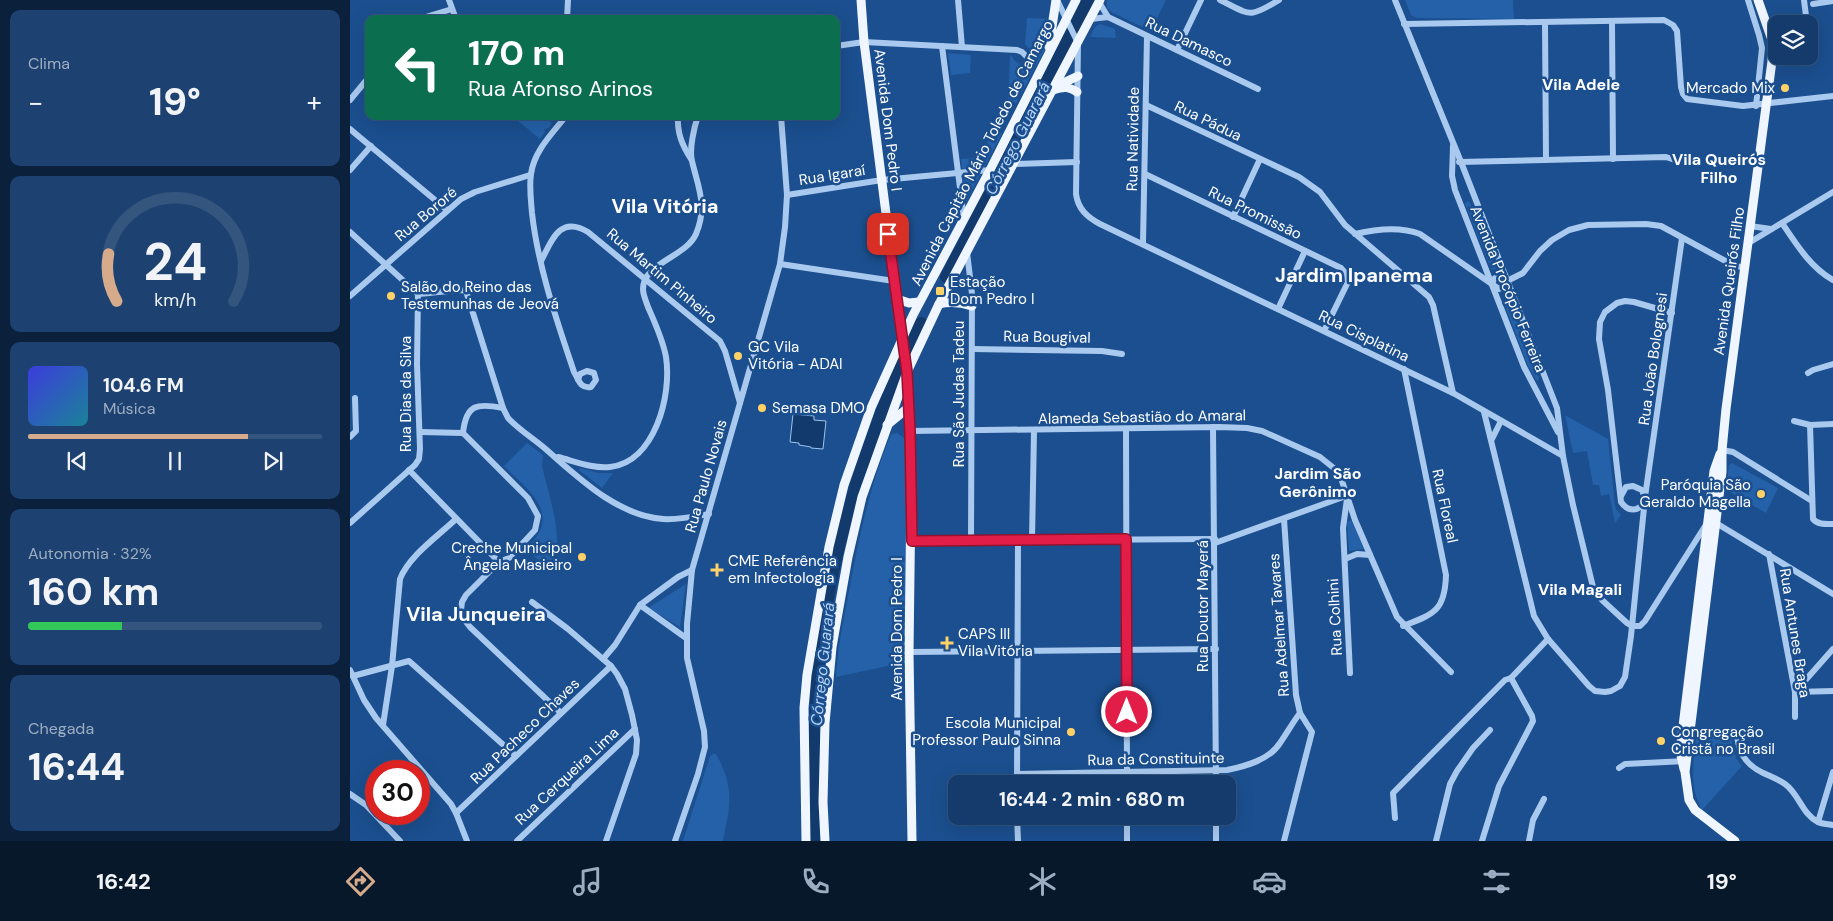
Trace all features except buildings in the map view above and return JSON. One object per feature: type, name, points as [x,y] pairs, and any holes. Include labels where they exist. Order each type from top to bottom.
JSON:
[{"type":"main road","name":"Avenida Dom Pedro I","points":[[861,0],[864,42],[904,348],[909,407],[912,541],[909,652],[912,841]]},
{"type":"main road","points":[[1048,58],[1056,0]]},
{"type":"main road","name":"Avenida Capitão Mário Toledo de Camargo","points":[[806,841],[805,698],[829,547],[844,485],[860,438],[888,368],[919,302],[990,170],[1076,0]]},
{"type":"main road","name":"Avenida Queirós Filho","points":[[1758,0],[1768,26]]},
{"type":"main road","name":"Avenida Capitão Mário Toledo de Camargo","points":[[825,841],[823,802],[825,723],[833,639],[864,489],[906,368],[967,249],[1054,89],[1076,40],[1100,1]]},
{"type":"main road","name":"Avenida Queirós Filho","points":[[1735,841],[1695,810],[1689,800],[1684,761],[1680,751],[1692,683],[1712,523],[1714,466],[1722,450],[1747,244],[1772,65]]},
{"type":"main road","points":[[1054,89],[1078,76]]},
{"type":"main road","points":[[1054,89],[1065,86],[1077,92]]},
{"type":"main road","points":[[897,300],[909,303],[919,302]]},
{"type":"main road","points":[[939,304],[958,302],[972,306]]},
{"type":"main road","points":[[887,425],[909,407]]},
{"type":"main road","points":[[887,425],[899,425],[910,432]]},
{"type":"street","points":[[449,0],[454,15]]},
{"type":"street","points":[[567,15],[568,0]]},
{"type":"street","points":[[958,0],[962,47]]},
{"type":"street","name":"Rua Cisplatina","points":[[1056,0],[1076,40],[1078,76],[1076,194],[1081,208],[1092,219],[1453,393],[1563,456]]},
{"type":"street","points":[[1177,50],[1201,0]]},
{"type":"street","points":[[1220,0],[1245,12],[1254,14],[1279,0]]},
{"type":"street","name":"Avenida Procópio Ferreira","points":[[1395,0],[1461,162],[1557,408],[1563,456]]},
{"type":"street","points":[[1748,0],[1762,48],[1756,106]]},
{"type":"street","points":[[1804,0],[1806,15]]},
{"type":"street","points":[[1100,1],[1108,17]]},
{"type":"street","points":[[1813,4],[1833,1]]},
{"type":"street","points":[[433,15],[452,9]]},
{"type":"street","name":"Rua Damasco","points":[[1091,18],[1108,17],[1258,89]]},
{"type":"street","points":[[1404,24],[1664,20],[1670,22],[1677,31],[1681,87],[1684,96],[1692,100],[1728,105],[1756,106],[1833,96]]},
{"type":"street","points":[[1612,22],[1613,158]]},
{"type":"street","points":[[1545,23],[1546,160]]},
{"type":"street","name":"Rua Natividade","points":[[1143,243],[1146,36]]},
{"type":"street","points":[[840,45],[864,42],[1017,50],[1026,56]]},
{"type":"street","points":[[942,46],[964,219]]},
{"type":"street","points":[[350,100],[365,81]]},
{"type":"street","name":"Rua Pádua","points":[[1146,105],[1299,177],[1315,188],[1345,225],[1429,297],[1433,305],[1453,393]]},
{"type":"street","points":[[563,120],[543,145],[535,159],[530,175],[530,196],[540,261],[570,360],[578,380],[583,387],[593,386],[596,382],[594,373],[590,371],[582,372],[578,380]]},
{"type":"street","points":[[554,456],[596,467],[608,468],[619,466],[641,451],[660,417],[667,388],[666,358],[660,336],[643,294],[645,279],[655,268],[683,250],[695,236],[700,219],[702,199],[699,182],[691,159],[681,142],[678,120]]},
{"type":"street","points":[[691,159],[697,120]]},
{"type":"street","name":"Rua Paulo Novais","points":[[675,841],[698,774],[704,747],[704,731],[691,677],[686,638],[692,570],[780,264],[787,195],[781,120]]},
{"type":"street","points":[[350,129],[447,210]]},
{"type":"street","name":"Avenida Procópio Ferreira","points":[[1453,145],[1452,176],[1455,190],[1524,367],[1561,437]]},
{"type":"street","points":[[350,170],[371,146]]},
{"type":"street","points":[[1452,162],[1666,157],[1678,161]]},
{"type":"street","points":[[1233,217],[1260,159]]},
{"type":"street","points":[[1013,164],[1077,162]]},
{"type":"street","name":"Rua Igaraí","points":[[787,195],[882,180],[990,170]]},
{"type":"street","name":"Rua Promissão","points":[[1145,174],[1341,268],[1349,280],[1324,331]]},
{"type":"street","name":"Rua Bororé","points":[[350,296],[447,210],[468,195],[530,175]]},
{"type":"street","points":[[1747,244],[1833,192]]},
{"type":"street","points":[[1782,223],[1810,262],[1833,280]]},
{"type":"street","points":[[1355,234],[1377,229],[1415,232],[1424,236],[1496,288],[1502,289],[1507,284],[1507,281],[1523,273],[1540,251],[1552,240],[1569,230],[1582,226],[1654,224],[1732,264],[1744,268]]},
{"type":"street","name":"Rua Martim Pinheiro","points":[[540,261],[559,230],[567,226],[577,226],[588,232],[720,341],[725,351],[740,404]]},
{"type":"street","points":[[1750,226],[1773,229]]},
{"type":"street","points":[[350,232],[418,294],[437,293],[461,288],[466,290],[503,408],[513,423],[554,456],[625,509],[662,519],[678,519],[708,514]]},
{"type":"street","name":"Rua João Bolognesi","points":[[1484,412],[1492,439],[1531,609],[1538,625],[1548,640],[1588,686],[1595,691],[1605,692],[1616,689],[1624,682],[1632,626],[1645,500],[1682,238]]},
{"type":"street","name":"Rua São Judas Tadeu","points":[[967,249],[972,306],[971,541]]},
{"type":"street","points":[[1278,309],[1305,251]]},
{"type":"street","points":[[780,264],[894,281]]},
{"type":"street","points":[[1492,284],[1494,278],[1498,276],[1504,277],[1507,281]]},
{"type":"street","name":"Rua Dias da Silva","points":[[350,523],[419,459],[418,294]]},
{"type":"street","points":[[1643,520],[1634,510],[1628,509],[1623,505],[1621,496],[1608,390],[1599,339],[1600,322],[1605,312],[1617,303],[1625,301],[1672,313]]},
{"type":"street","name":"Rua Bougival","points":[[972,349],[1102,351],[1122,354]]},
{"type":"street","points":[[1808,373],[1833,364]]},
{"type":"street","name":"Rua Floreal","points":[[1404,369],[1446,575],[1445,588],[1437,609],[1430,615],[1404,626]]},
{"type":"street","points":[[350,437],[356,431],[355,398]]},
{"type":"street","points":[[463,433],[466,416],[473,409],[488,405],[503,408]]},
{"type":"street","points":[[1492,439],[1501,421]]},
{"type":"street","points":[[1794,421],[1810,425],[1833,424]]},
{"type":"street","points":[[1810,425],[1814,520],[1824,524],[1833,524]]},
{"type":"street","name":"Alameda Sebastião do Amaral","points":[[910,432],[1213,428],[1247,428],[1262,431],[1320,457],[1329,463],[1339,474],[1393,611],[1404,626],[1451,672]]},
{"type":"street","name":"Rua Doutor Mayerá","points":[[1213,428],[1216,775]]},
{"type":"street","points":[[1126,429],[1127,772]]},
{"type":"street","points":[[1032,540],[1034,431]]},
{"type":"street","points":[[420,432],[463,433],[532,504],[538,516],[535,530],[509,558],[498,562],[466,595],[462,602],[462,615],[470,627],[562,713]]},
{"type":"street","points":[[1722,450],[1733,452],[1812,501]]},
{"type":"street","points":[[1563,456],[1593,587],[1607,605],[1626,623],[1632,626],[1640,626],[1645,621],[1692,547],[1712,523],[1769,554],[1833,594]]},
{"type":"street","points":[[409,470],[498,562]]},
{"type":"street","points":[[1620,478],[1630,486],[1640,488],[1644,492],[1645,500],[1639,508],[1634,510]]},
{"type":"street","points":[[1640,488],[1648,484]]},
{"type":"street","points":[[1621,496],[1624,490],[1630,486]]},
{"type":"street","points":[[912,541],[1126,539],[1215,541],[1347,497]]},
{"type":"street","name":"Rua Colhini","points":[[1347,497],[1343,528],[1350,673]]},
{"type":"street","name":"Rua Adelmar Tavares","points":[[1284,518],[1296,695],[1300,712],[1312,732],[1284,841]]},
{"type":"street","points":[[383,725],[392,666],[398,588],[404,569],[456,519]]},
{"type":"street","points":[[1017,774],[1018,540]]},
{"type":"street","points":[[1692,547],[1709,548]]},
{"type":"street","name":"Rua Colhini","points":[[1345,559],[1357,554],[1370,555]]},
{"type":"street","name":"Rua Antunes Braga","points":[[1769,554],[1795,692],[1795,717]]},
{"type":"street","points":[[603,660],[640,605],[678,577],[692,570]]},
{"type":"street","points":[[532,602],[568,629],[611,666],[625,689],[637,740],[636,754],[606,841]]},
{"type":"street","points":[[640,605],[686,638]]},
{"type":"street","points":[[1395,818],[1393,793],[1505,680],[1511,678],[1548,640]]},
{"type":"street","points":[[909,652],[1216,649]]},
{"type":"street","points":[[1795,692],[1833,649]]},
{"type":"street","points":[[468,841],[456,813],[376,718],[364,700],[351,673],[392,666],[405,661],[413,663],[516,756]]},
{"type":"street","name":"Rua Pacheco Chaves","points":[[456,813],[611,666]]},
{"type":"street","points":[[1482,841],[1494,797],[1533,721],[1511,678]]},
{"type":"street","points":[[1795,692],[1833,691]]},
{"type":"street","name":"Rua da Constituinte","points":[[1017,774],[1216,771],[1246,765],[1271,753],[1281,743],[1300,712]]},
{"type":"street","name":"Rua Cerqueira Lima","points":[[516,841],[635,729]]},
{"type":"street","points":[[1436,841],[1450,784],[1473,748],[1490,730]]},
{"type":"street","points":[[1736,731],[1740,749],[1747,762],[1759,772],[1790,787],[1804,809],[1818,822],[1833,824]]},
{"type":"street","points":[[1619,768],[1625,764],[1684,761]]},
{"type":"street","points":[[1818,822],[1833,772]]},
{"type":"street","points":[[350,794],[366,805],[400,841]]},
{"type":"street","points":[[1529,841],[1533,820],[1544,799]]},
{"type":"street","points":[[1017,825],[1018,841]]},
{"type":"street","points":[[1127,825],[1127,841]]},
{"type":"street","points":[[1216,825],[1216,841]]},
{"type":"shaded area","points":[[1107,0],[1166,0],[1151,31],[1111,12],[1107,8]]},
{"type":"shaded area","points":[[1405,0],[1513,0],[1514,19],[1417,18],[1411,15]]},
{"type":"shaded area","points":[[1027,18],[1050,19],[1044,51],[1016,103],[1008,101],[1010,55],[1021,65],[1028,65],[1032,59],[1032,52],[1025,44]]},
{"type":"shaded area","points":[[1100,24],[1115,29],[1116,38],[1090,37],[1095,27]]},
{"type":"shaded area","points":[[948,53],[971,55],[970,73],[951,75]]},
{"type":"shaded area","points":[[517,120],[548,120],[552,123],[549,128],[544,129],[545,132],[540,139]]},
{"type":"shaded area","points":[[1002,133],[966,202],[961,159],[989,156],[987,135]]},
{"type":"shaded area","points":[[1467,201],[1470,203],[1496,267],[1495,270],[1491,269],[1465,204]]},
{"type":"shaded area","points":[[1506,299],[1509,300],[1539,378],[1538,381],[1528,366],[1504,303]]},
{"type":"shaded area","points":[[793,414],[814,416],[814,420],[826,421],[823,449],[811,448],[799,445],[799,443],[790,442]]},
{"type":"shaded area","points":[[1565,415],[1608,439],[1615,505],[1621,515],[1615,523],[1609,494],[1601,496],[1599,485],[1593,485],[1587,451],[1573,453]]},
{"type":"shaded area","points":[[897,433],[904,438],[906,447],[906,662],[836,677],[843,620],[866,512],[876,475],[889,439],[892,434]]},
{"type":"shaded area","points":[[527,443],[543,455],[542,466],[555,519],[557,546],[551,571],[525,549],[536,537],[542,525],[539,504],[524,485],[504,466]]},
{"type":"shaded area","points":[[1732,463],[1778,488],[1766,513],[1726,490],[1729,465]]},
{"type":"shaded area","points":[[580,468],[599,473],[613,473],[602,488],[579,470]]},
{"type":"shaded area","points":[[1350,520],[1364,549],[1349,551],[1347,522]]},
{"type":"shaded area","points":[[686,584],[680,627],[648,608]]},
{"type":"shaded area","points":[[1697,731],[1731,731],[1734,754],[1742,766],[1702,810],[1693,782]]},
{"type":"shaded area","points":[[715,753],[724,771],[729,789],[729,806],[723,841],[683,841],[710,756]]},
{"type":"waterway","name":"Córrego Guarará","points":[[946,277],[1088,0]]},
{"type":"waterway","name":"Córrego Guarará","points":[[815,841],[816,698],[820,651],[834,566],[844,524],[870,441],[921,323]]},
{"type":"place","name":"Mercado Mix","points":[[1785,88]]},
{"type":"place","name":"Estação Dom Pedro I","points":[[940,291]]},
{"type":"place","name":"Salão do Reino das Testemunhas de Jeová","points":[[391,296]]},
{"type":"place","name":"GC Vila Vitória - ADAI","points":[[738,356]]},
{"type":"place","name":"Semasa DMO","points":[[762,408]]},
{"type":"place","name":"Paróquia São Geraldo Magella","points":[[1761,494]]},
{"type":"place","name":"Creche Municipal Ângela Masieiro","points":[[582,557]]},
{"type":"place","name":"CME Referência em Infectologia","points":[[717,570]]},
{"type":"place","name":"CAPS III Vila Vitória","points":[[947,643]]},
{"type":"place","name":"Escola Municipal Professor Paulo Sinna","points":[[1071,732]]},
{"type":"place","name":"Congregação Cristã no Brasil","points":[[1661,741]]},
{"type":"district","name":"Vila Adele","points":[[1581,84]]},
{"type":"district","name":"Vila Queirós Filho","points":[[1719,168]]},
{"type":"district","name":"Vila Vitória","points":[[665,206]]},
{"type":"district","name":"Jardim Ipanema","points":[[1354,275]]},
{"type":"district","name":"Jardim São Gerônimo","points":[[1318,482]]},
{"type":"district","name":"Vila Magali","points":[[1580,589]]},
{"type":"district","name":"Vila Junqueira","points":[[476,614]]},
{"type":"route","points":[[888,234],[907,372],[912,541],[1126,539],[1127,712]]}]
